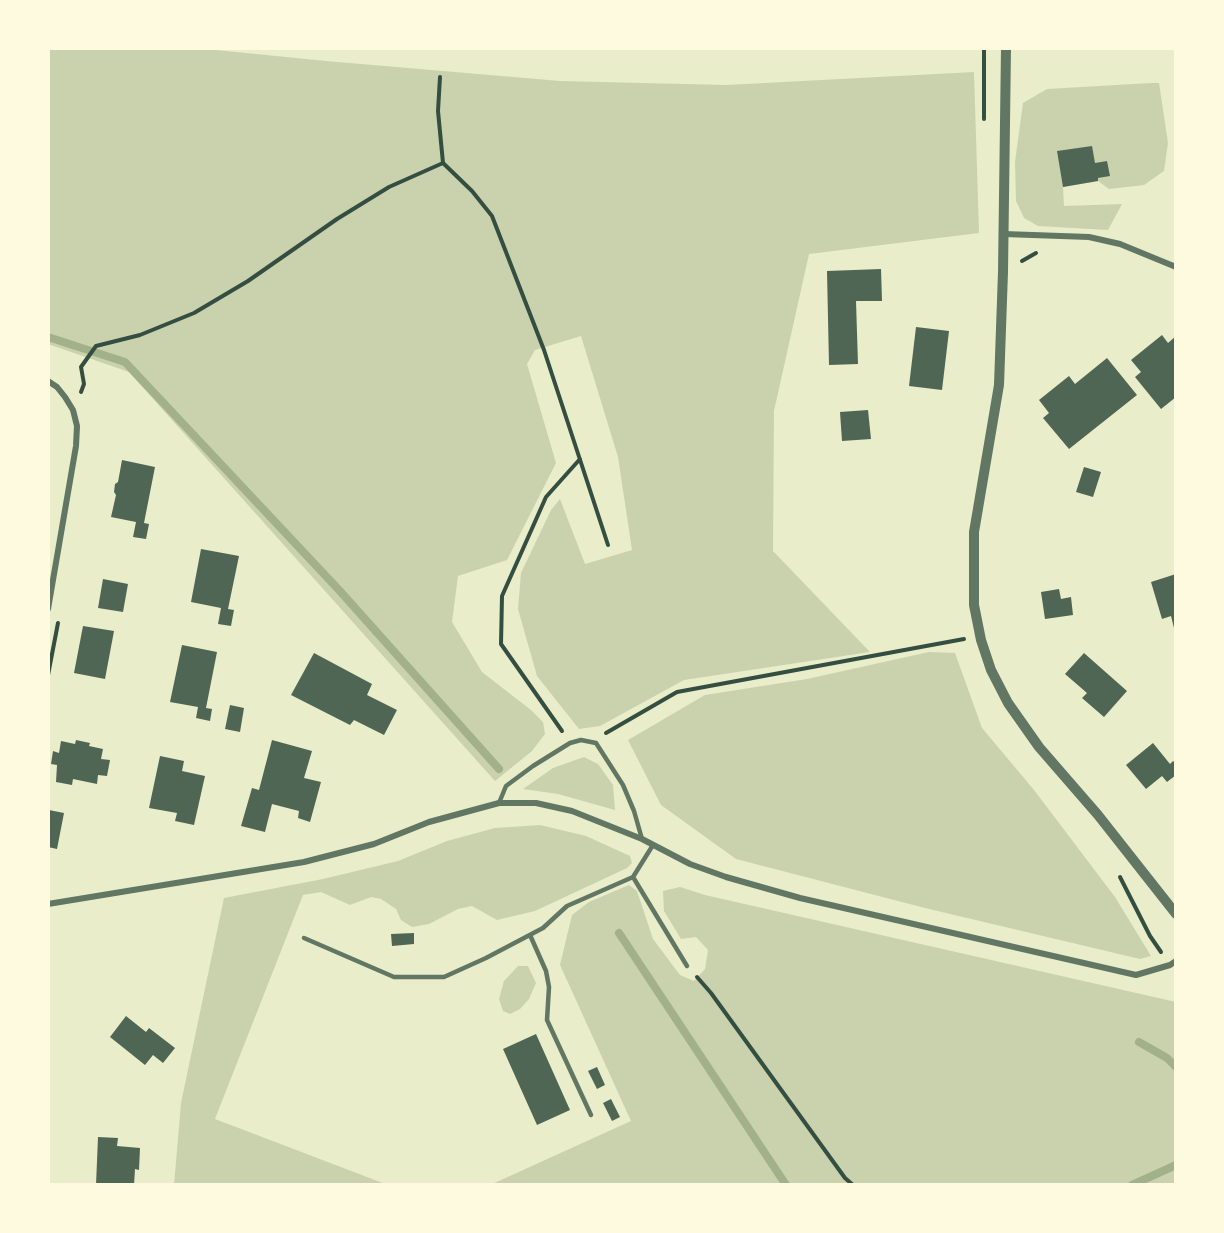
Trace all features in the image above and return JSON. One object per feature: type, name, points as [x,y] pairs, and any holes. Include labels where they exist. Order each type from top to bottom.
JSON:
[{"type":"street","points":[[1006,48],[1004,234],[999,386],[974,532],[974,605],[981,640],[991,670],[1008,703],[1039,747],[1176,914]]},
{"type":"street","points":[[1004,234],[1089,237],[1120,244],[1176,267]]},
{"type":"street","points":[[48,381],[65,397],[73,410],[77,426],[76,446],[48,609]]},
{"type":"street","points":[[48,903],[304,862],[374,844],[429,822],[499,802],[536,803],[572,811],[642,839],[690,864],[726,877],[800,898],[1136,975],[1173,963]]},
{"type":"lane","points":[[499,802],[506,786],[570,743],[581,740],[596,743],[623,784],[642,839]]},
{"type":"lane","points":[[304,938],[394,977],[444,976],[486,958],[543,928],[567,906],[633,877],[653,845]]},
{"type":"lane","points":[[633,877],[687,966]]},
{"type":"lane","points":[[530,935],[546,971],[549,987],[548,1020],[591,1115]]},
{"type":"path","points":[[984,48],[984,126]]},
{"type":"path","points":[[440,76],[438,111],[443,163],[472,191],[492,216],[544,350],[608,545]]},
{"type":"path","points":[[81,392],[84,384],[81,367],[96,346],[140,335],[194,313],[248,281],[337,219],[389,187],[443,163]]},
{"type":"path","points":[[1003,272],[1016,273],[1022,261],[1039,252]]},
{"type":"path","points":[[570,743],[501,644],[502,596],[546,497],[580,458]]},
{"type":"path","points":[[963,628],[968,649]]},
{"type":"path","points":[[596,743],[609,730],[677,692],[964,639]]},
{"type":"path","points":[[1119,874],[1150,936],[1173,963]]},
{"type":"path","points":[[687,966],[711,993],[845,1178],[853,1185]]},
{"type":"green space","points":[[48,48],[196,48],[560,81],[726,85],[974,72],[979,233],[809,254],[774,411],[773,551],[870,652],[684,680],[600,726],[579,729],[537,676],[518,609],[521,573],[551,510],[560,499],[585,564],[632,550],[618,457],[581,336],[535,350],[527,364],[556,463],[507,560],[458,576],[452,622],[482,672],[543,722],[545,734],[532,751],[495,781],[129,372],[48,344]]},
{"type":"green space","points":[[1159,83],[1168,143],[1164,171],[1144,185],[1109,189],[1098,181],[1063,187],[1064,206],[1122,204],[1108,230],[1038,226],[1024,218],[1016,201],[1015,162],[1023,103],[1047,89]]},
{"type":"green space","points":[[929,652],[955,653],[982,728],[1034,790],[1115,897],[1151,956],[1140,959],[925,908],[736,859],[661,805],[628,740],[705,695],[807,679]]},
{"type":"green space","points":[[584,757],[598,764],[613,785],[615,810],[558,794],[523,789],[553,768]]},
{"type":"green space","points":[[540,825],[586,836],[630,856],[632,863],[627,868],[535,911],[497,920],[472,906],[458,909],[429,924],[412,927],[401,920],[396,909],[381,899],[371,897],[350,905],[321,892],[303,895],[215,1119],[388,1185],[174,1185],[181,1103],[224,898],[323,879],[398,861],[447,841],[495,828]]},
{"type":"green space","points":[[629,885],[637,891],[653,939],[680,975],[694,981],[705,969],[708,950],[696,937],[681,939],[664,911],[663,891],[680,887],[705,895],[1176,1002],[1176,1185],[490,1185],[631,1121],[560,965],[572,915],[589,902]]},
{"type":"green space","points":[[518,966],[528,966],[536,983],[529,999],[520,1009],[510,1014],[503,1011],[499,999],[504,981]]},
{"type":"building","points":[[1092,146],[1095,163],[1107,161],[1110,176],[1098,178],[1098,181],[1063,187],[1057,151]]},
{"type":"building","points":[[881,269],[882,301],[856,301],[858,364],[829,365],[827,271]]},
{"type":"building","points":[[916,327],[949,331],[942,390],[909,386]]},
{"type":"building","points":[[1162,335],[1168,343],[1176,336],[1176,397],[1161,409],[1135,377],[1141,372],[1131,360]]},
{"type":"building","points":[[1107,358],[1137,395],[1069,449],[1043,418],[1049,413],[1039,400],[1069,376],[1075,384]]},
{"type":"building","points":[[868,410],[871,439],[842,441],[840,412]]},
{"type":"building","points":[[122,460],[155,467],[144,523],[149,524],[146,539],[133,537],[136,522],[111,517],[116,495],[115,484],[118,482]]},
{"type":"building","points":[[1084,467],[1101,472],[1093,497],[1076,492]]},
{"type":"building","points":[[201,549],[239,556],[228,609],[234,610],[231,626],[218,624],[221,608],[191,602]]},
{"type":"building","points":[[1176,574],[1175,632],[1171,616],[1162,619],[1151,582]]},
{"type":"building","points":[[103,579],[128,584],[123,612],[98,608]]},
{"type":"building","points":[[1059,589],[1061,599],[1071,597],[1073,615],[1045,619],[1041,592]]},
{"type":"building","points":[[83,626],[114,631],[105,679],[74,673]]},
{"type":"building","points":[[182,645],[217,652],[206,708],[212,709],[210,721],[196,718],[198,707],[170,702]]},
{"type":"building","points":[[314,653],[372,684],[367,695],[397,710],[384,735],[354,720],[350,725],[291,695]]},
{"type":"building","points":[[1084,653],[1127,691],[1104,717],[1082,698],[1087,693],[1065,674]]},
{"type":"building","points":[[230,705],[244,708],[240,732],[225,729]]},
{"type":"building","points":[[76,740],[103,749],[101,759],[110,760],[107,776],[98,775],[97,784],[73,779],[72,785],[56,782],[57,765],[51,764],[53,751],[59,753],[61,741],[75,744]]},
{"type":"building","points":[[272,740],[312,751],[304,778],[321,782],[310,822],[298,818],[299,811],[272,804],[265,832],[241,826],[252,788],[259,790]]},
{"type":"building","points":[[1153,743],[1170,764],[1173,761],[1176,764],[1176,775],[1167,782],[1162,776],[1146,789],[1126,765]]},
{"type":"building","points":[[160,756],[184,761],[182,771],[205,776],[194,825],[175,821],[177,813],[149,808]]},
{"type":"building","points":[[49,810],[64,813],[57,849],[48,847]]},
{"type":"building","points":[[414,933],[414,944],[392,946],[391,934]]},
{"type":"building","points":[[126,1016],[146,1032],[149,1028],[175,1048],[163,1063],[153,1055],[145,1065],[110,1037]]},
{"type":"building","points":[[536,1034],[570,1110],[537,1125],[503,1049]]},
{"type":"building","points":[[597,1067],[605,1085],[597,1089],[588,1071]]},
{"type":"building","points":[[611,1099],[620,1117],[612,1121],[603,1103]]},
{"type":"building","points":[[98,1137],[118,1138],[117,1146],[140,1148],[139,1170],[135,1169],[134,1185],[96,1185]]},
{"type":"waterway","points":[[48,337],[125,362],[339,590],[499,769]]},
{"type":"waterway","points":[[619,933],[786,1185]]},
{"type":"waterway","points":[[1139,1042],[1167,1058],[1176,1067]]},
{"type":"waterway","points":[[1132,1185],[1176,1165]]}]
